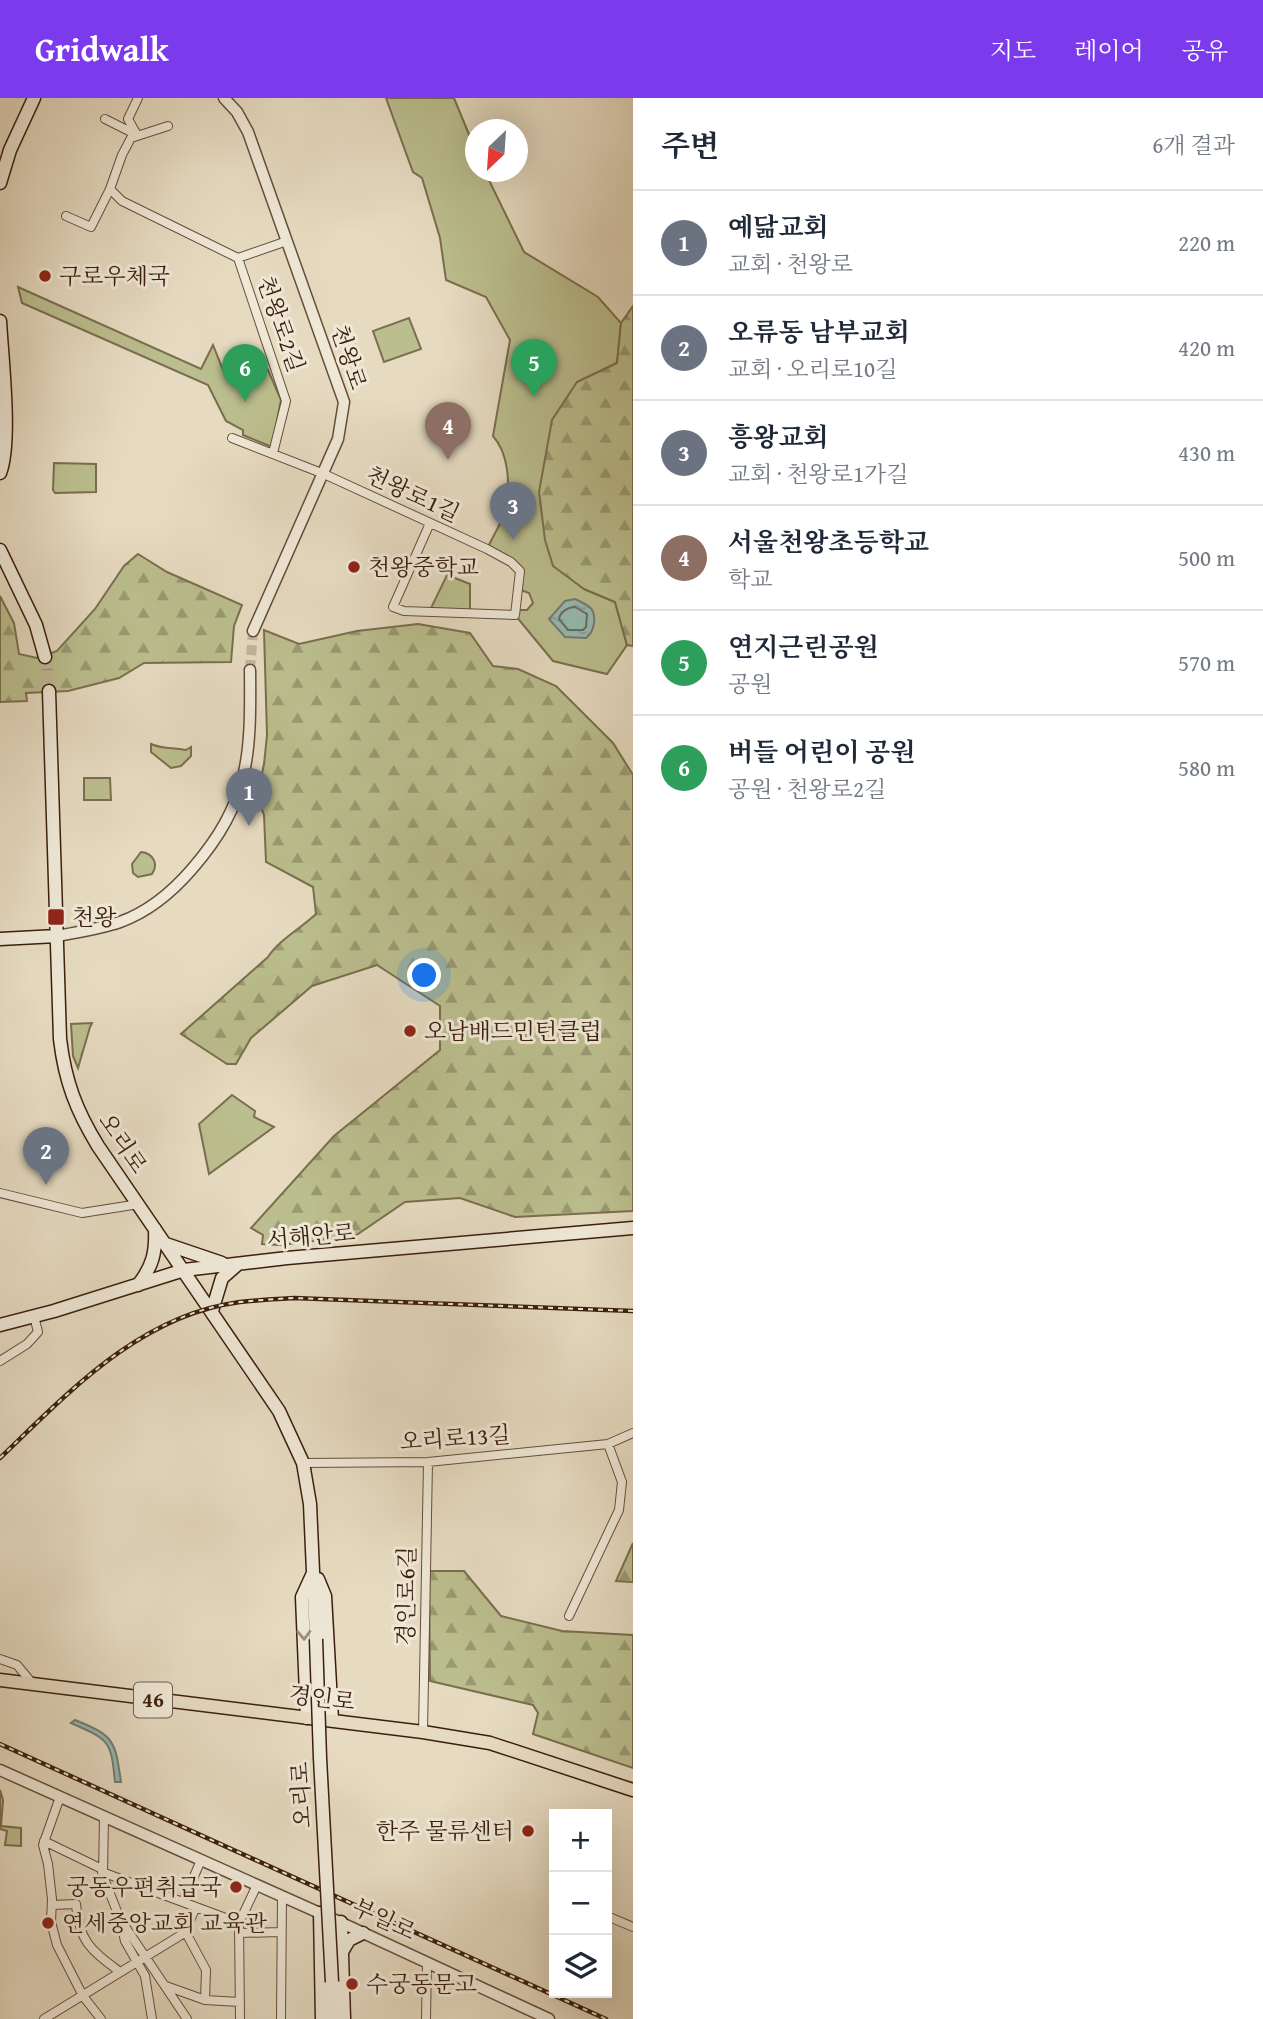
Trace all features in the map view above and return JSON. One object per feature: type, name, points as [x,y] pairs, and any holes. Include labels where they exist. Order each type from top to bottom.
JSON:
[{"type":"main road","points":[[0,183],[10,150],[34,98]]},
{"type":"main road","points":[[0,321],[5,424],[0,473]]},
{"type":"main road","points":[[0,437],[5,424]]},
{"type":"main road","points":[[0,550],[36,625],[45,657]]},
{"type":"main road","name":"오리로","points":[[49,691],[60,1039],[69,1089],[84,1123],[279,1411],[303,1463],[310,1504],[314,1569],[333,2019]]},
{"type":"main road","points":[[0,939],[57,936]]},
{"type":"main road","points":[[138,1285],[155,1255],[155,1228]]},
{"type":"main road","name":"서해안로","points":[[0,1325],[184,1270],[633,1228]]},
{"type":"main road","points":[[166,1244],[233,1264],[222,1278],[212,1311]]},
{"type":"main road","name":"오리로","points":[[307,1718],[302,1597],[314,1569]]},
{"type":"main road","name":"오리로","points":[[314,1569],[325,1596],[332,1720]]},
{"type":"main road","name":"경인로","points":[[0,1680],[172,1703],[332,1720],[490,1743],[633,1790]]},
{"type":"main road","points":[[320,1913],[322,2019]]},
{"type":"main road","points":[[341,1922],[344,2019]]},
{"type":"main road","points":[[342,1952],[349,1940],[363,1933]]},
{"type":"main road","points":[[321,1966],[323,1961],[331,1956],[336,1958],[342,1967]]},
{"type":"street","points":[[137,135],[128,119],[138,98]]},
{"type":"street","name":"천왕로","points":[[224,98],[237,112],[248,132],[344,402],[338,439],[253,631]]},
{"type":"street","points":[[105,119],[137,135]]},
{"type":"street","points":[[66,216],[92,227],[131,138],[168,126]]},
{"type":"street","points":[[110,189],[122,201],[238,258]]},
{"type":"street","name":"천왕로2길","points":[[273,453],[286,401],[238,258],[287,242]]},
{"type":"street","points":[[232,438],[324,474]]},
{"type":"street","name":"천왕로1길","points":[[324,474],[487,549],[511,562],[520,571],[515,615],[404,611],[393,607],[430,523]]},
{"type":"street","points":[[57,936],[118,923],[132,917],[170,891],[215,840],[233,810],[247,762],[250,738],[250,670]]},
{"type":"street","points":[[0,1193],[82,1213],[139,1204]]},
{"type":"street","points":[[0,1362],[38,1332],[34,1317]]},
{"type":"street","name":"오리로13길","points":[[303,1463],[428,1462],[608,1444],[633,1433]]},
{"type":"street","points":[[569,1616],[619,1510],[622,1482],[608,1444]]},
{"type":"street","name":"경인로6길","points":[[423,1732],[428,1462]]},
{"type":"street","points":[[0,1659],[12,1661],[32,1683]]},
{"type":"street","name":"부일로","points":[[0,1770],[341,1922],[549,2019]]},
{"type":"street","points":[[60,1797],[43,1845],[48,1864],[51,1922],[57,1945],[83,1996],[101,2019]]},
{"type":"street","points":[[104,1817],[102,1870],[125,1941],[145,1976],[152,2019]]},
{"type":"street","points":[[44,1841],[102,1870],[239,1923]]},
{"type":"street","points":[[183,1902],[201,1860]]},
{"type":"street","points":[[240,2019],[239,1923],[257,1885]]},
{"type":"street","points":[[281,2019],[282,1896]]},
{"type":"street","points":[[52,1905],[76,1904],[78,1922],[86,1943],[120,1972]]},
{"type":"street","points":[[44,2019],[186,1932],[196,1907]]},
{"type":"street","points":[[612,1918],[633,1927]]},
{"type":"street","points":[[120,1919],[187,2019]]},
{"type":"street","points":[[186,1932],[206,1970],[205,2000]]},
{"type":"street","points":[[239,1933],[281,1932]]},
{"type":"street","points":[[426,2019],[427,1962]]},
{"type":"street","points":[[166,1986],[205,2000],[240,2002]]},
{"type":"green space","points":[[386,98],[454,98],[465,125],[465,182],[490,182],[524,252],[598,297],[621,323],[617,363],[577,382],[584,589],[615,602],[627,645],[607,674],[553,661],[515,615],[516,610],[527,610],[533,603],[529,593],[518,589],[520,571],[487,549],[503,518],[507,498],[505,460],[493,436],[510,340],[486,297],[446,280],[440,238],[422,178],[413,172]]},
{"type":"green space","points":[[18,287],[201,369],[213,345],[225,375],[265,363],[281,400],[272,447],[243,435],[243,430],[226,421],[208,385],[22,303]]},
{"type":"green space","points":[[633,306],[633,646],[627,645],[615,602],[584,589],[553,566],[545,540],[539,492],[552,420],[577,382],[617,363],[621,323]]},
{"type":"green space","points":[[409,318],[421,349],[384,362],[373,331]]},
{"type":"green space","points":[[54,463],[96,464],[96,492],[55,493]]},
{"type":"green space","points":[[138,554],[167,572],[242,605],[234,626],[231,662],[144,663],[119,678],[68,691],[26,693],[27,701],[0,702],[0,596],[14,623],[19,654],[37,658],[57,651],[95,609],[124,566]]},
{"type":"green space","points":[[447,575],[470,584],[470,613],[430,610]]},
{"type":"green space","points":[[418,624],[470,633],[493,666],[518,669],[556,686],[613,743],[633,775],[633,1211],[515,1217],[460,1198],[405,1202],[355,1236],[280,1245],[262,1244],[263,1235],[251,1228],[334,1136],[440,1050],[440,1006],[377,965],[312,986],[251,1038],[236,1064],[227,1064],[181,1034],[316,914],[313,887],[266,862],[264,815],[262,810],[255,806],[267,735],[264,630],[299,644],[357,631]]},
{"type":"green space","points":[[151,744],[186,750],[191,747],[191,756],[181,766],[171,768],[151,752]]},
{"type":"green space","points":[[84,778],[110,778],[111,800],[84,800]]},
{"type":"green space","points":[[141,852],[152,857],[155,866],[152,874],[138,877],[133,873],[132,864]]},
{"type":"green space","points":[[92,1023],[78,1068],[73,1056],[71,1024]]},
{"type":"green space","points":[[232,1095],[255,1111],[254,1117],[274,1127],[209,1174],[199,1124]]},
{"type":"green space","points":[[633,1543],[633,1582],[616,1581]]},
{"type":"green space","points":[[429,1571],[464,1571],[501,1616],[562,1631],[633,1635],[633,1768],[533,1734],[538,1713],[533,1705],[430,1681]]},
{"type":"green space","points":[[0,1790],[3,1800],[1,1826],[21,1828],[21,1846],[5,1845],[7,1831],[0,1829]]},
{"type":"water","points":[[575,599],[587,605],[594,614],[593,628],[586,638],[565,637],[549,619],[565,601]]},
{"type":"water","points":[[75,1720],[98,1731],[111,1742],[117,1757],[121,1782],[115,1782],[112,1758],[106,1744],[101,1738],[71,1723]]},
{"type":"tunnel","points":[[250,670],[253,631]]},
{"type":"tunnel","points":[[45,657],[49,691]]},
{"type":"railway","points":[[0,1458],[108,1360],[170,1323],[204,1310],[240,1302],[294,1298],[633,1311]]},
{"type":"railway","points":[[0,1744],[606,2019]]},
{"type":"place","name":"구로우체국","points":[[45,276]]},
{"type":"place","name":"연지근린공원","points":[[534,397]]},
{"type":"place","name":"버들 어린이 공원","points":[[245,402]]},
{"type":"place","name":"서울천왕초등학교","points":[[448,460]]},
{"type":"place","name":"흥왕교회","points":[[513,540]]},
{"type":"place","name":"천왕중학교","points":[[354,567]]},
{"type":"place","name":"예닮교회","points":[[249,826]]},
{"type":"place","name":"천왕","points":[[56,917]]},
{"type":"place","name":"오남배드민턴클럽","points":[[410,1031]]},
{"type":"place","name":"오류동 남부교회","points":[[46,1185]]},
{"type":"place","name":"한주 물류센터","points":[[528,1831]]},
{"type":"place","name":"궁동우편취급국","points":[[236,1887]]},
{"type":"place","name":"연세중앙교회 교육관","points":[[48,1923]]},
{"type":"place","name":"수궁동문고","points":[[352,1984]]}]
